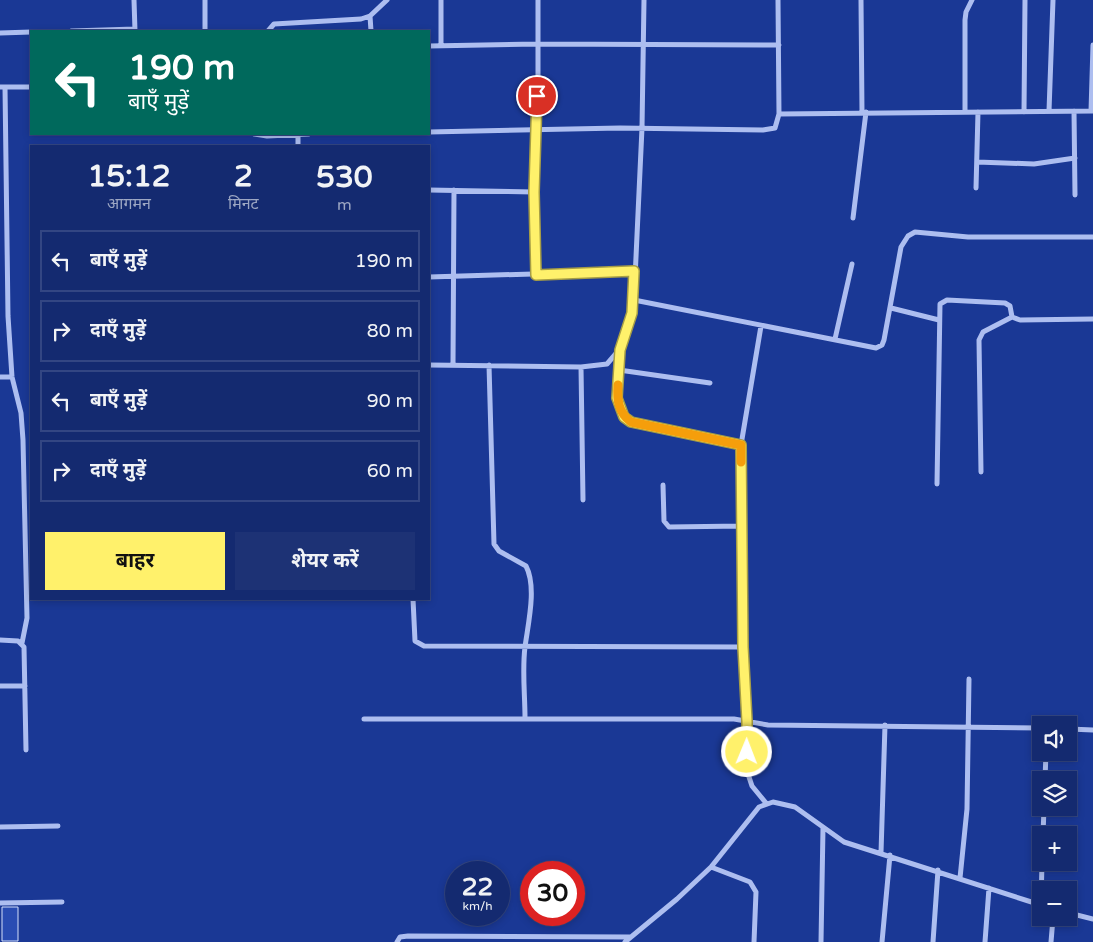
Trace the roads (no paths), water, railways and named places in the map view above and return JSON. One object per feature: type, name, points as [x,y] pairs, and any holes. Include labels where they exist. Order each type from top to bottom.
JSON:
[{"type":"street","points":[[134,0],[135,30]]},
{"type":"street","points":[[205,0],[205,30]]},
{"type":"street","points":[[268,30],[271,25],[274,24],[350,21],[370,16],[387,0]]},
{"type":"street","points":[[441,0],[442,46]]},
{"type":"street","points":[[536,275],[534,192],[538,130],[538,0]]},
{"type":"street","points":[[644,0],[642,128],[634,300],[620,350],[619,404],[624,417],[631,422],[741,445]]},
{"type":"street","points":[[430,132],[642,128],[771,129],[778,124],[779,114],[778,0]]},
{"type":"street","points":[[853,218],[864,112],[861,0]]},
{"type":"street","points":[[966,112],[966,12],[972,0]]},
{"type":"street","points":[[1024,112],[1025,0]]},
{"type":"street","points":[[1049,111],[1053,0]]},
{"type":"street","points":[[370,16],[371,30]]},
{"type":"street","points":[[0,33],[30,32]]},
{"type":"street","points":[[430,46],[537,44],[778,45]]},
{"type":"street","points":[[779,114],[1092,111],[1093,46]]},
{"type":"street","points":[[26,750],[25,656],[22,643],[27,618],[23,440],[20,413],[12,377],[8,316],[8,255],[2,136],[2,88],[30,87]]},
{"type":"street","points":[[1074,111],[1075,195]]},
{"type":"street","points":[[976,188],[978,112]]},
{"type":"street","points":[[260,135],[282,135]]},
{"type":"street","points":[[977,162],[1034,164],[1075,158]]},
{"type":"street","points":[[430,190],[534,192]]},
{"type":"street","points":[[453,365],[454,190]]},
{"type":"street","points":[[0,197],[6,197]]},
{"type":"street","points":[[634,300],[761,326],[879,347],[884,340],[903,240],[915,232],[968,237],[1093,237]]},
{"type":"street","points":[[0,255],[8,255]]},
{"type":"street","points":[[835,339],[852,264]]},
{"type":"street","points":[[430,277],[634,271]]},
{"type":"street","points":[[937,484],[940,304],[947,300],[1005,303],[1010,306],[1012,317]]},
{"type":"street","points":[[891,308],[939,320]]},
{"type":"street","points":[[0,316],[8,316]]},
{"type":"street","points":[[981,472],[979,340],[983,332],[1012,317],[1020,320],[1093,319]]},
{"type":"street","points":[[761,326],[741,445],[743,647],[747,721],[747,773],[752,786],[766,803]]},
{"type":"street","points":[[430,365],[581,367],[607,364],[620,350]]},
{"type":"street","points":[[489,365],[494,544],[499,552],[526,566],[530,572],[530,606],[525,648],[525,718]]},
{"type":"street","points":[[581,367],[582,500]]},
{"type":"street","points":[[619,370],[710,383]]},
{"type":"street","points":[[0,377],[12,377]]},
{"type":"street","points":[[663,485],[664,521],[669,526],[742,526]]},
{"type":"street","points":[[414,600],[415,641],[424,646],[525,648],[743,647]]},
{"type":"street","points":[[0,640],[22,643]]},
{"type":"street","points":[[960,878],[967,809],[969,679]]},
{"type":"street","points":[[0,686],[25,686]]},
{"type":"street","points":[[364,719],[734,719],[768,725],[1032,728]]},
{"type":"street","points":[[881,853],[885,725]]},
{"type":"street","points":[[1077,729],[1093,730]]},
{"type":"street","points":[[625,942],[677,899],[711,867],[753,814],[766,803],[781,802],[795,807],[844,842],[938,870],[1032,902]]},
{"type":"street","points":[[0,827],[58,826]]},
{"type":"street","points":[[821,942],[823,828]]},
{"type":"street","points":[[882,942],[890,855]]},
{"type":"street","points":[[711,867],[750,882],[753,886],[756,892],[754,942]]},
{"type":"street","points":[[933,942],[938,870]]},
{"type":"street","points":[[985,942],[989,888]]},
{"type":"street","points":[[0,903],[62,902]]},
{"type":"street","points":[[1077,915],[1093,919]]},
{"type":"street","points":[[1051,942],[1052,926]]},
{"type":"street","points":[[397,942],[400,938],[408,936],[466,939],[631,937]]}]
